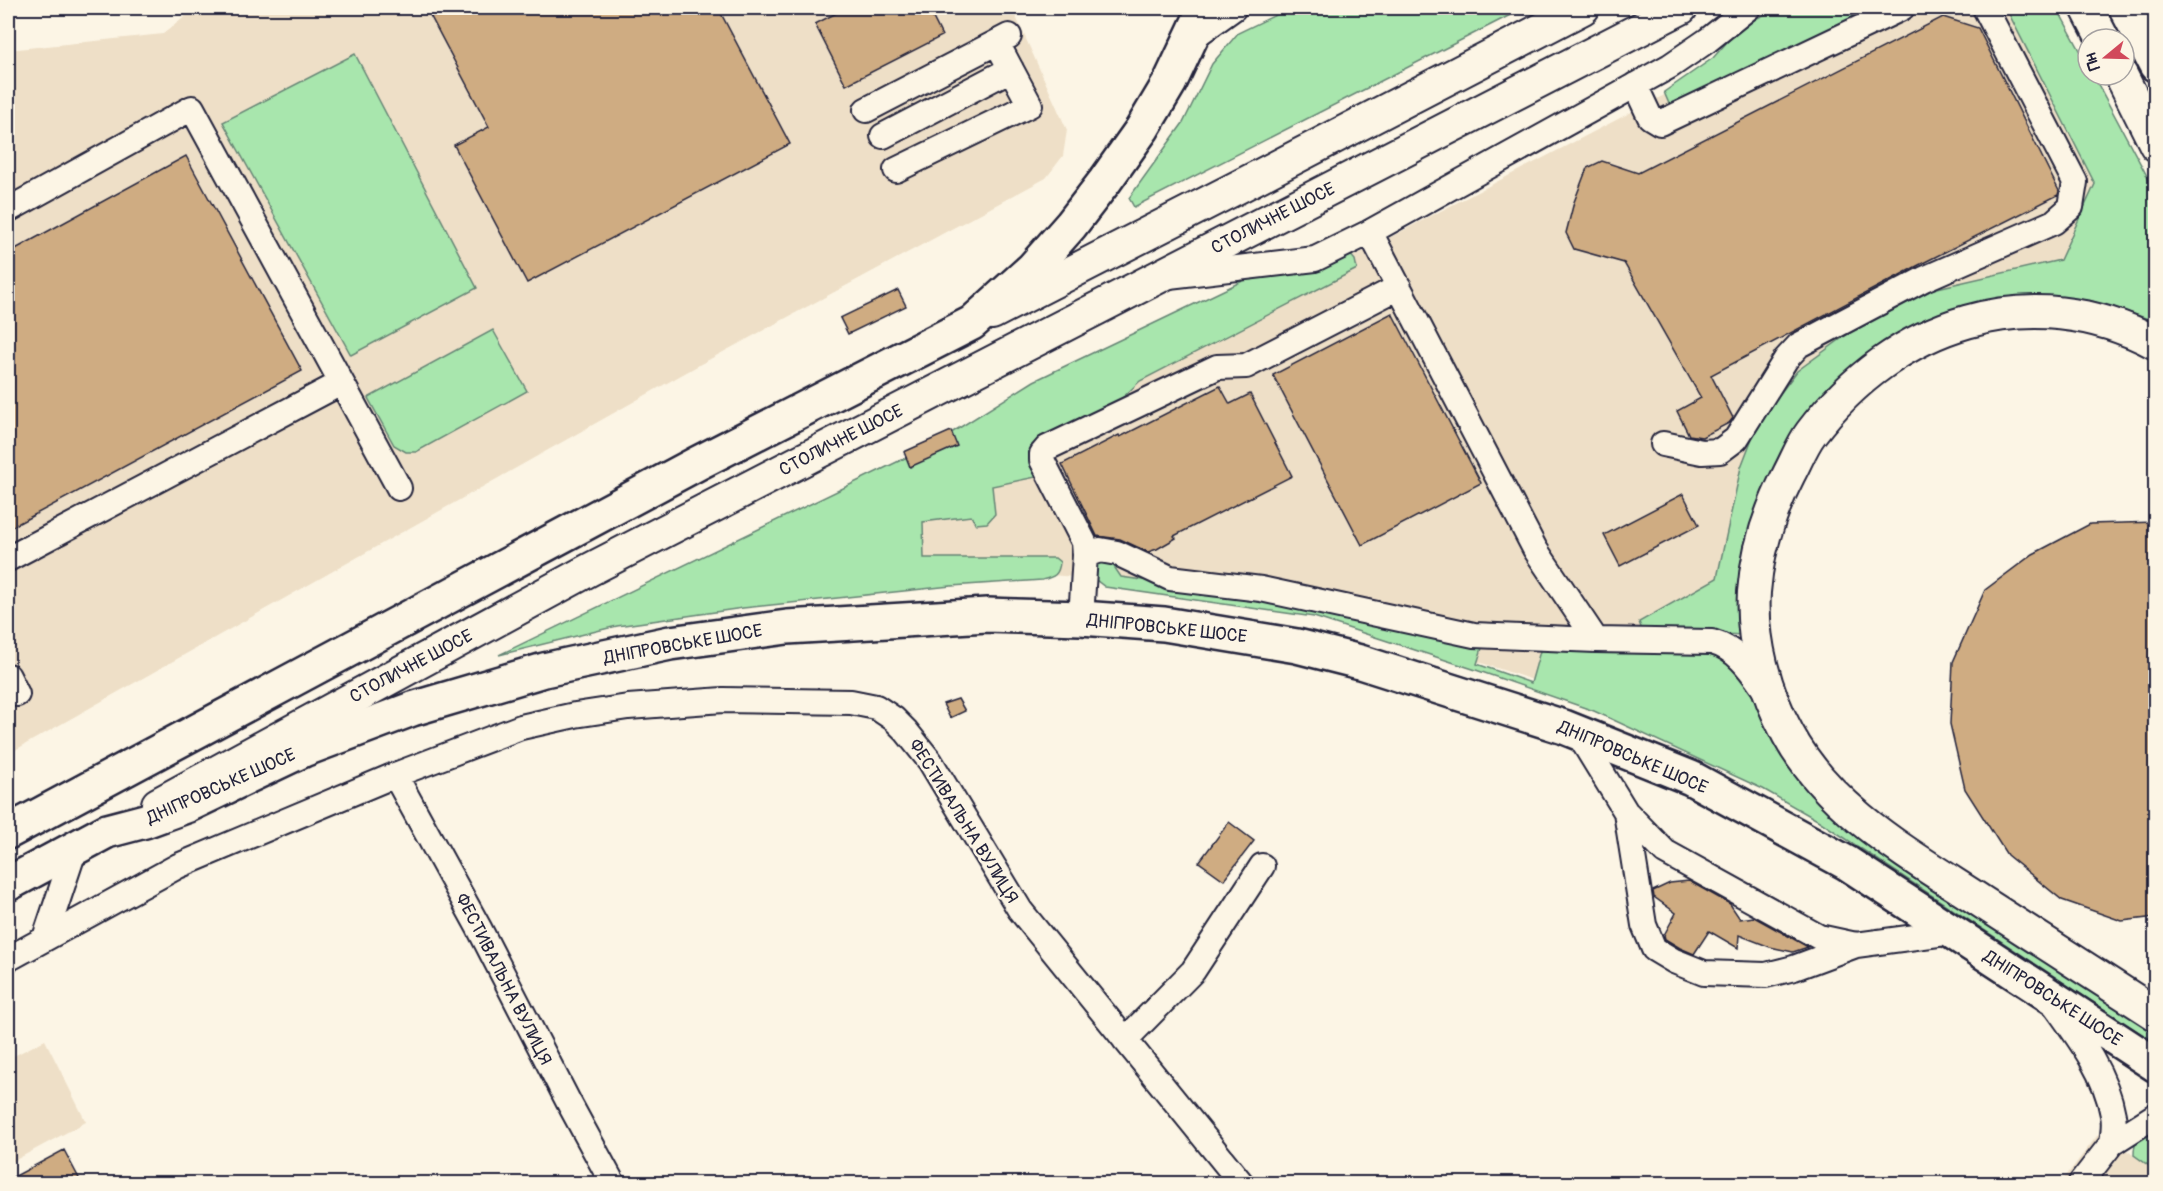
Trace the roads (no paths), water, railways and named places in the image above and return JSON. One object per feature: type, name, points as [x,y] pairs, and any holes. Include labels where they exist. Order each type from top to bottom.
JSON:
[{"type":"highway","points":[[8,832],[698,463],[972,323],[1033,268],[1071,225],[1105,181],[1142,129],[1170,82],[1205,8]]},
{"type":"highway","points":[[2126,8],[2156,65]]},
{"type":"highway","name":"ДНІПРОВСЬКЕ ШОСЕ","points":[[107,831],[145,821],[186,806],[303,750],[412,709],[544,670],[670,643],[787,627],[987,615],[1164,624],[1297,646],[1371,665],[1577,732],[1691,778],[1846,863],[2156,1065]]},
{"type":"highway","name":"СТОЛИЧНЕ ШОСЕ","points":[[8,885],[107,831]]},
{"type":"main road","points":[[972,323],[1582,8]]},
{"type":"main road","name":"СТОЛИЧНЕ ШОСЕ","points":[[107,831],[600,565],[1681,8]]},
{"type":"main road","points":[[2087,8],[2097,27]]},
{"type":"main road","points":[[2127,87],[2156,145]]},
{"type":"main road","points":[[2156,343],[2139,334],[2086,318],[2030,311],[1985,315],[1929,334],[1893,354],[1846,392],[1810,434],[1777,497],[1765,529],[1754,592],[1755,628],[1762,668],[1774,704],[1787,734],[1801,756],[1830,791],[1864,821],[1926,865],[2156,1014]]},
{"type":"street","points":[[1191,39],[1234,8]]},
{"type":"street","points":[[1158,277],[1315,259],[1370,232],[1689,54],[1748,8]]},
{"type":"street","points":[[1635,85],[1650,117],[1660,123],[1902,8]]},
{"type":"street","points":[[1664,444],[1702,452],[1720,452],[1736,439],[1785,359],[1799,345],[1924,279],[2054,222],[2071,207],[2075,182],[1984,8]]},
{"type":"street","points":[[866,110],[1003,40],[1011,69],[1030,105],[896,171]]},
{"type":"street","points":[[883,136],[1011,69]]},
{"type":"street","points":[[8,210],[192,108],[399,488]]},
{"type":"street","points":[[1370,232],[1534,549],[1596,640]]},
{"type":"street","points":[[1081,618],[1084,542],[1042,460],[1042,454],[1047,448],[1217,367],[1246,366],[1399,287]]},
{"type":"street","points":[[8,559],[341,382]]},
{"type":"street","points":[[1085,555],[1100,550],[1117,553],[1170,578],[1261,589],[1474,635],[1712,642],[1721,644],[1744,662],[1774,704]]},
{"type":"street","name":"ФЕСТИВАЛЬНА ВУЛИЦЯ","points":[[8,959],[178,866],[395,775],[521,727],[585,713],[628,707],[723,700],[851,702],[876,707],[894,719],[906,731],[930,761],[1020,910],[1242,1184]]},
{"type":"street","points":[[1577,732],[1626,812],[1665,852],[1819,937],[1856,945]]},
{"type":"street","name":"ФЕСТИВАЛЬНА ВУЛИЦЯ","points":[[395,775],[479,928],[613,1184]]},
{"type":"street","points":[[1626,812],[1644,925],[1654,949],[1674,961],[1704,973],[1766,975],[1794,968],[1856,945],[1953,932]]},
{"type":"street","points":[[45,938],[75,848]]},
{"type":"street","points":[[1125,1040],[1193,970],[1262,866]]},
{"type":"street","points":[[2048,994],[2093,1062],[2114,1117],[2112,1143]]},
{"type":"street","points":[[2080,1184],[2112,1143],[2156,1115]]}]
